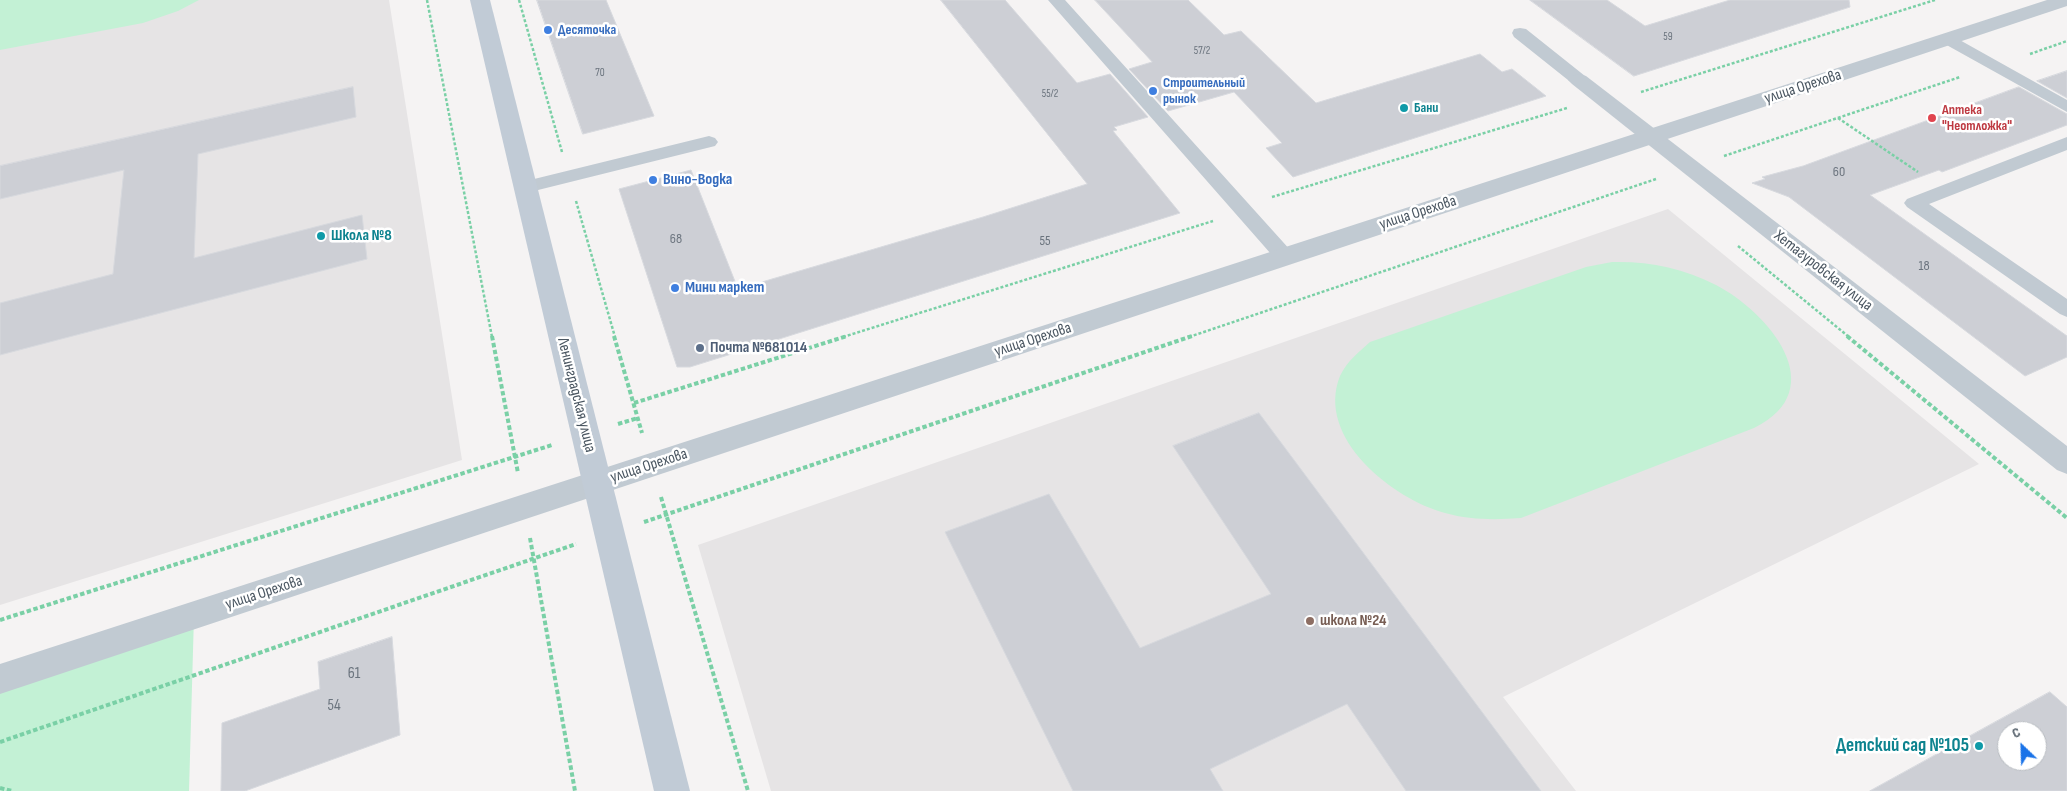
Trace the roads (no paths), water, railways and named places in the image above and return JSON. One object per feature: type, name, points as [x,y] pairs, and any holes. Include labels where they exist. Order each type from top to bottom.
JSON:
[{"type":"main road","name":"Ленинградская улица","points":[[480,0],[672,791]]},
{"type":"street","name":"улица Орехова","points":[[0,680],[2067,0]]},
{"type":"street","name":"Хетагуровская улица","points":[[1579,80],[2067,462]]},
{"type":"lane","points":[[1056,0],[1285,257]]},
{"type":"lane","points":[[1520,33],[1579,80]]},
{"type":"lane","points":[[1949,39],[2067,107]]},
{"type":"lane","points":[[526,187],[709,142]]},
{"type":"lane","points":[[2067,143],[1914,203],[2067,309]]},
{"type":"place","name":"Десяточка","points":[[548,30]]},
{"type":"place","name":"Строительный рынок","points":[[1153,91]]},
{"type":"place","name":"Бани","points":[[1404,108]]},
{"type":"place","name":"Аптека \"Неотложка\"","points":[[1932,118]]},
{"type":"place","name":"Вино-Водка","points":[[653,180]]},
{"type":"place","name":"Школа №8","points":[[321,236]]},
{"type":"place","name":"Мини маркет","points":[[675,288]]},
{"type":"place","name":"Почта №681014","points":[[700,348]]},
{"type":"place","name":"школа №24","points":[[1310,621]]},
{"type":"place","name":"Детский сад №105","points":[[1979,746]]}]
